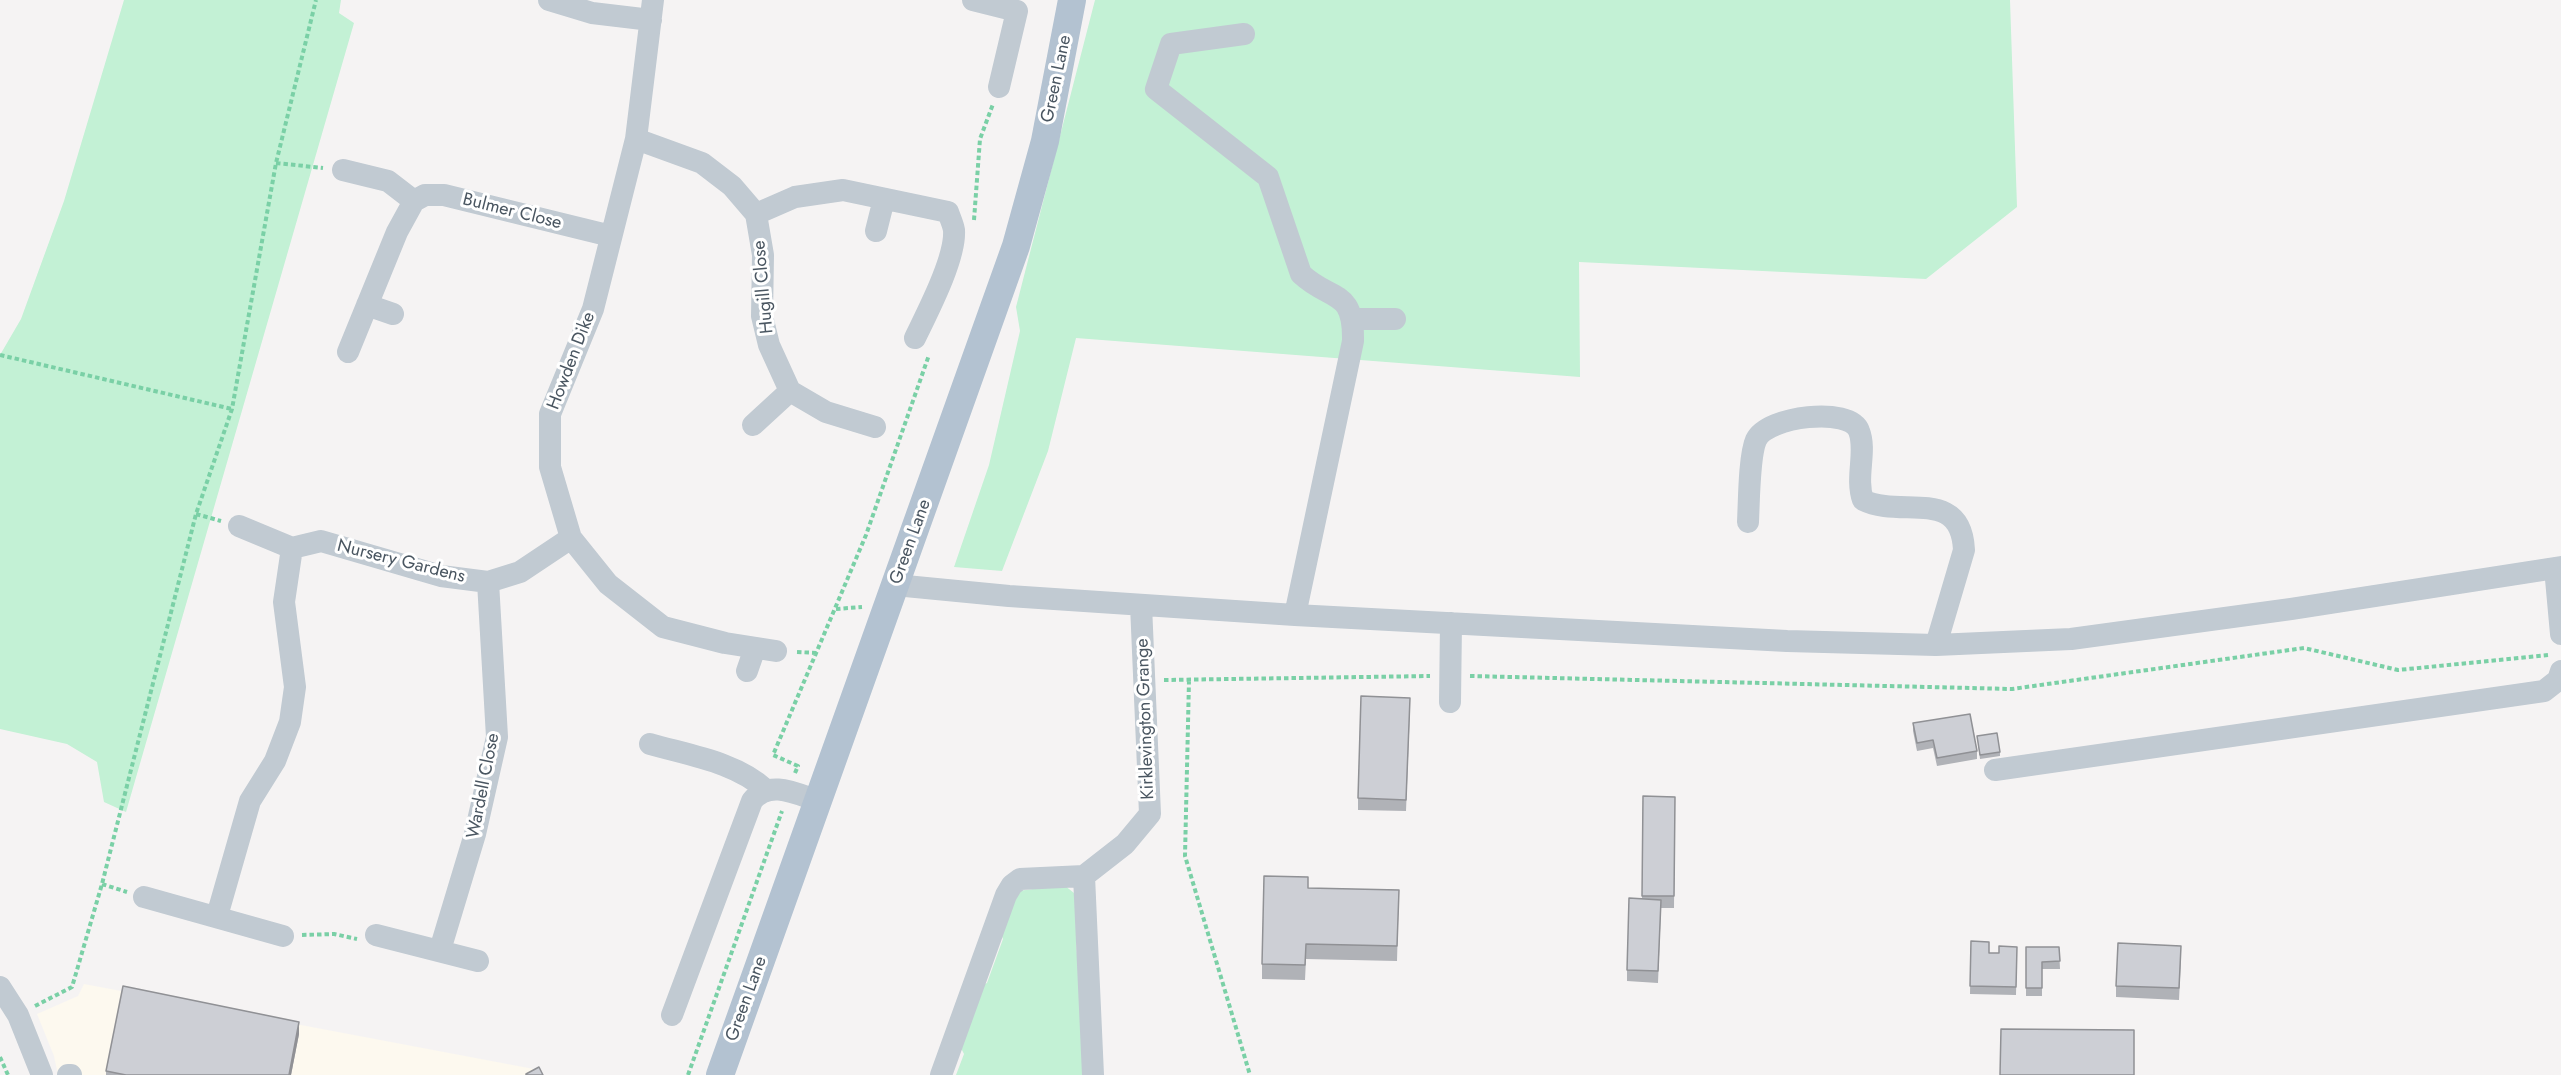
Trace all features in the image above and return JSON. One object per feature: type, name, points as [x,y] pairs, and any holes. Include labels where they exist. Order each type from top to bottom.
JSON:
[{"type":"main road","name":"Green Lane","points":[[720,1075],[1016,246],[1045,141],[1072,0]]},
{"type":"street","points":[[549,0],[592,13],[652,10]]},
{"type":"street","points":[[973,0],[1019,6],[999,87]]},
{"type":"street","name":"Howden Dike","points":[[652,10],[636,139],[593,309],[550,414],[550,467],[571,538],[608,584],[663,627],[766,650],[747,671]]},
{"type":"street","points":[[1244,34],[1171,44],[1156,89],[1268,177],[1301,274],[1336,294],[1354,319],[1353,341],[1295,615]]},
{"type":"street","name":"Hugill Close","points":[[636,139],[702,163],[732,186],[756,214],[764,255],[762,316],[769,345],[790,391]]},
{"type":"street","points":[[343,170],[388,181],[414,201],[348,352]]},
{"type":"street","name":"Hugill Close","points":[[756,214],[795,196],[843,190],[948,212],[954,229],[953,243],[936,293],[923,343]]},
{"type":"street","name":"Bulmer Close","points":[[414,201],[425,195],[444,195],[611,236]]},
{"type":"street","points":[[876,231],[884,199]]},
{"type":"street","points":[[367,305],[393,314]]},
{"type":"street","points":[[1354,319],[1395,319]]},
{"type":"street","points":[[753,425],[790,391],[825,412],[875,427]]},
{"type":"street","points":[[1748,522],[1756,440],[1767,427],[1788,419],[1818,417],[1834,418],[1854,424],[1860,432],[1859,488],[1863,500],[1876,507],[1935,509],[1949,514],[1957,521],[1964,534],[1964,550],[1936,645]]},
{"type":"street","points":[[217,916],[250,801],[275,761],[290,722],[295,687],[284,602],[292,548],[239,525]]},
{"type":"street","name":"Nursery Gardens","points":[[292,548],[321,541],[441,576],[488,582],[520,572],[571,538]]},
{"type":"street","points":[[895,585],[1295,615],[1787,641],[1936,645],[2071,639],[2290,609],[2558,567],[2561,634]]},
{"type":"street","name":"Wardell Close","points":[[440,950],[476,834],[497,737],[488,582]]},
{"type":"street","name":"Kirklevington Grange","points":[[1084,876],[1125,844],[1150,814],[1141,605]]},
{"type":"street","points":[[1450,702],[1451,623]]},
{"type":"street","points":[[1995,770],[2544,691],[2558,680],[2555,663]]},
{"type":"street","points":[[650,744],[730,767],[756,781],[766,790]]},
{"type":"street","points":[[672,1016],[748,808],[756,795],[766,790],[789,792],[818,801]]},
{"type":"street","points":[[941,1075],[1012,885],[1020,879],[1084,876],[1093,1075]]},
{"type":"street","points":[[144,897],[283,936]]},
{"type":"street","points":[[376,935],[478,961]]},
{"type":"street","points":[[0,987],[18,1015],[42,1075]]},
{"type":"path","points":[[18,1015],[72,987],[102,884],[196,514],[232,409],[276,163],[316,0]]},
{"type":"path","points":[[972,226],[976,214],[980,139],[999,87]]},
{"type":"path","points":[[276,163],[343,170]]},
{"type":"path","points":[[688,1075],[798,766],[773,755],[866,535],[923,343]]},
{"type":"path","points":[[0,355],[232,409]]},
{"type":"path","points":[[1145,681],[1450,676],[2012,689],[2304,648],[2398,670],[2555,663]]},
{"type":"path","points":[[1189,680],[1185,856],[1250,1075]]},
{"type":"path","points":[[283,936],[334,934],[368,942],[376,935]]},
{"type":"path","points":[[0,1057],[8,1075]]},
{"type":"shaded area","points":[[84,984],[539,1070],[542,1075],[58,1075],[54,1056],[37,1014],[78,996]]},
{"type":"green space","points":[[124,0],[341,0],[339,13],[354,23],[126,812],[104,802],[97,762],[67,744],[0,729],[0,355],[21,319],[64,201]]},
{"type":"green space","points":[[1095,0],[2010,0],[2017,207],[1926,279],[1579,262],[1580,377],[1076,338],[1048,451],[1002,571],[954,567],[989,465],[1020,331],[1016,307]]},
{"type":"green space","points":[[1064,885],[1074,893],[1081,934],[1076,942],[1086,1075],[956,1075],[964,1054],[960,1046],[980,986],[987,983],[1003,939],[1000,932],[1018,891]]},
{"type":"building","points":[[1361,696],[1410,698],[1406,800],[1358,798]]},
{"type":"building","points":[[1970,714],[1977,751],[1937,758],[1933,740],[1917,743],[1913,723]]},
{"type":"building","points":[[1997,733],[2000,752],[1980,755],[1977,736]]},
{"type":"building","points":[[1643,796],[1675,797],[1674,896],[1642,896]]},
{"type":"building","points":[[1264,876],[1308,877],[1308,888],[1399,890],[1397,946],[1306,944],[1305,965],[1262,964]]},
{"type":"building","points":[[1629,898],[1661,900],[1658,971],[1627,970]]},
{"type":"building","points":[[1971,941],[1989,942],[1989,953],[1999,953],[1999,946],[2017,947],[2016,987],[1970,986]]},
{"type":"building","points":[[2118,943],[2181,946],[2179,988],[2116,986]]},
{"type":"building","points":[[2026,947],[2059,947],[2060,961],[2042,962],[2042,988],[2026,988]]},
{"type":"building","points":[[123,986],[299,1022],[289,1075],[126,1075],[106,1071]]},
{"type":"building","points":[[2001,1029],[2134,1030],[2134,1075],[2000,1075]]},
{"type":"building","points":[[539,1067],[543,1075],[526,1075],[526,1074]]}]
